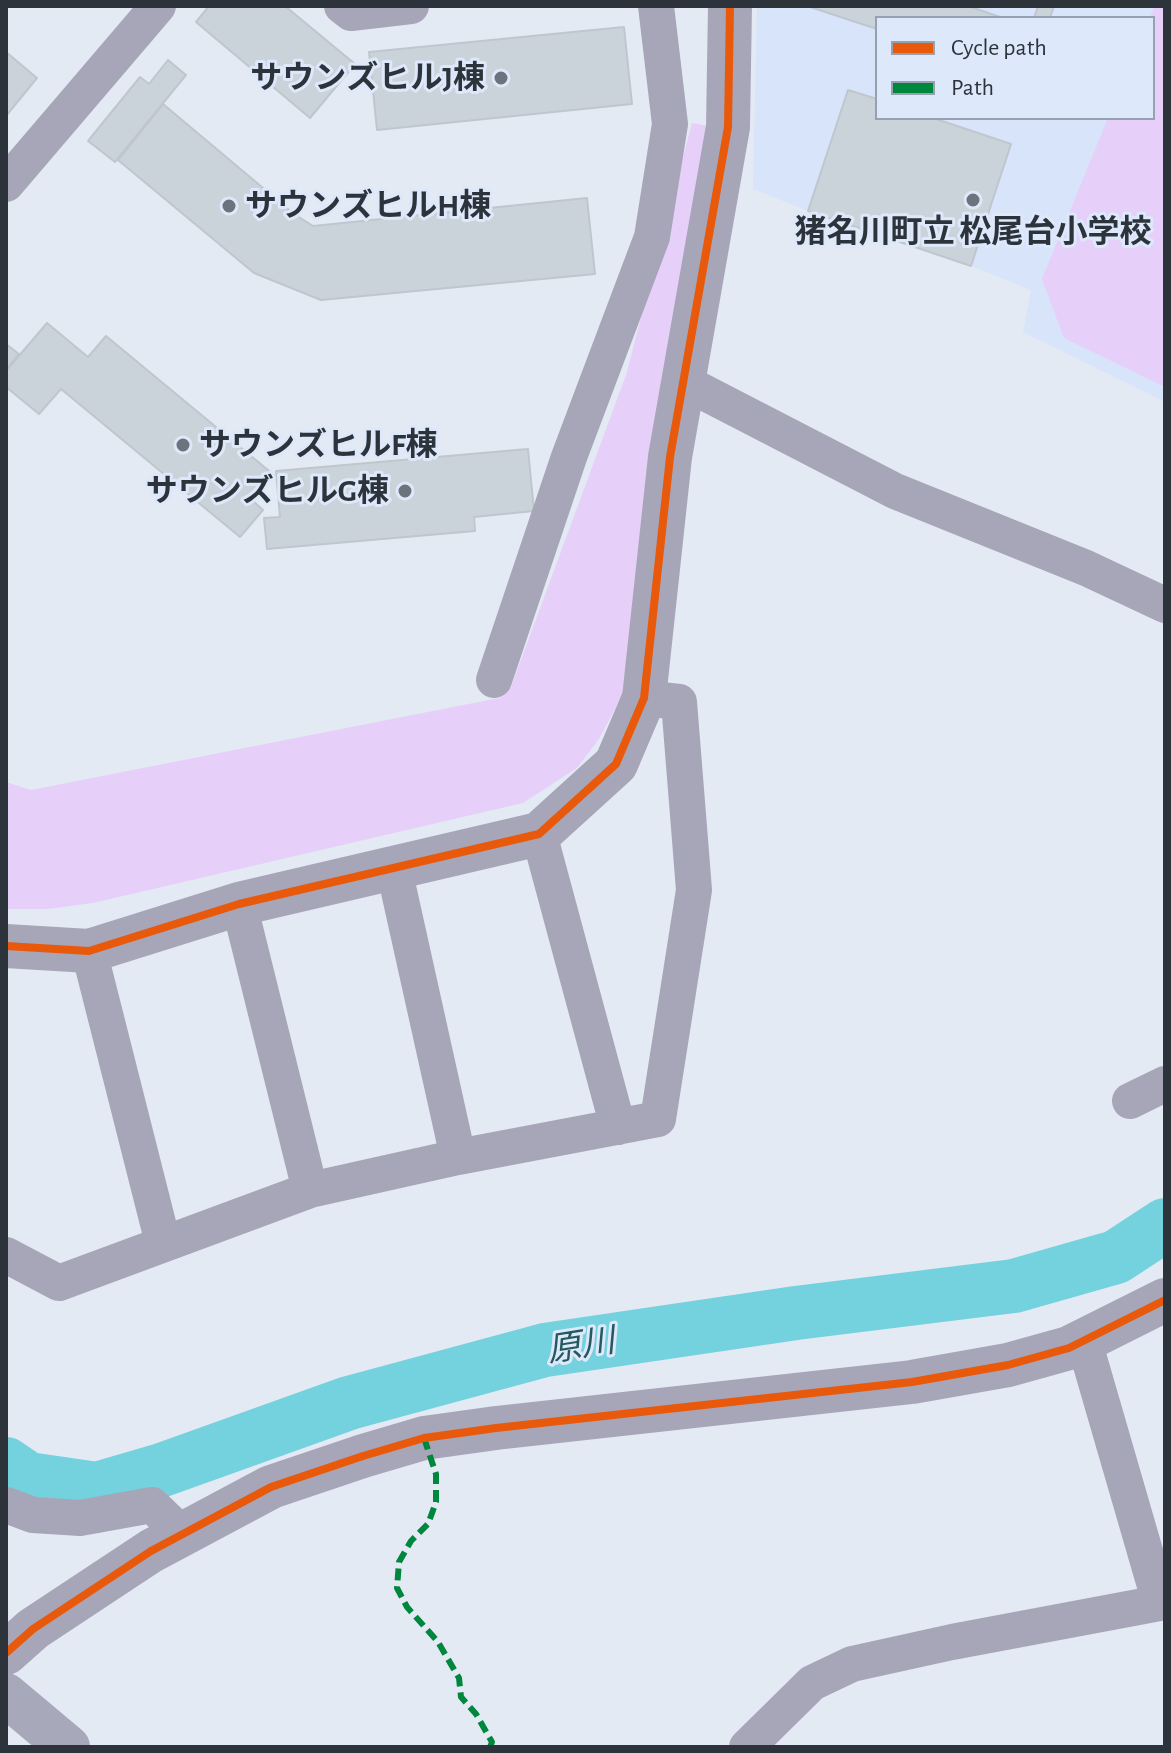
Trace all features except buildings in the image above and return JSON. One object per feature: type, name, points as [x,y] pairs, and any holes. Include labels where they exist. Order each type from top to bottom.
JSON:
[{"type":"main road","points":[[6,1695],[68,1747]]},
{"type":"street","points":[[6,184],[158,6]]},
{"type":"street","points":[[342,6],[351,13],[411,6]]},
{"type":"street","points":[[494,680],[569,457],[652,237],[670,124],[656,6]]},
{"type":"street","points":[[6,946],[89,951],[239,904],[539,834],[616,764],[644,698],[670,457],[728,127],[730,6]]},
{"type":"street","points":[[684,382],[895,491],[1086,568],[1165,605]]},
{"type":"street","points":[[6,1255],[59,1283],[310,1190],[458,1157],[658,1119],[694,890],[679,702],[644,698]]},
{"type":"street","points":[[539,834],[618,1127]]},
{"type":"street","points":[[394,869],[458,1157]]},
{"type":"street","points":[[239,904],[310,1190]]},
{"type":"street","points":[[89,951],[163,1243]]},
{"type":"street","points":[[1130,1101],[1165,1084]]},
{"type":"street","points":[[6,1653],[33,1629],[151,1551],[271,1487],[424,1438],[912,1382],[1008,1365],[1069,1348],[1165,1300]]},
{"type":"street","points":[[747,1747],[812,1683],[852,1664],[1162,1602],[1084,1341]]},
{"type":"street","points":[[6,1505],[33,1515],[80,1518],[152,1505],[182,1534]]},
{"type":"shaded area","name":"猪名川町立 松尾台小学校","points":[[757,6],[1165,6],[1165,402],[1023,332],[1031,290],[971,266],[808,211],[753,189]]},
{"type":"shaded area","points":[[1155,6],[1165,6],[1165,387],[1064,338],[1042,279],[1107,120],[1155,120],[1155,16],[1151,16]]},
{"type":"shaded area","points":[[692,123],[708,126],[626,688],[599,739],[577,768],[523,803],[93,903],[47,909],[6,909],[6,782],[31,790],[499,698],[511,687],[626,375]]},
{"type":"waterway","name":"原川","points":[[6,1464],[28,1479],[97,1489],[162,1470],[349,1403],[545,1350],[796,1313],[1014,1286],[1116,1257],[1165,1225]]},
{"type":"marked path","points":[[424,1438],[436,1474],[436,1502],[428,1524],[411,1541],[399,1562],[397,1588],[407,1607],[438,1642],[459,1678],[461,1697],[476,1714],[492,1742],[490,1747]]},
{"type":"cycle path","points":[[6,946],[89,951],[239,904],[539,834],[616,764],[644,698],[670,457],[728,127],[730,6]]},
{"type":"cycle path","points":[[6,1653],[33,1629],[151,1551],[271,1487],[363,1456],[424,1438],[912,1382],[1008,1365],[1069,1348],[1165,1300]]},
{"type":"place","name":"サウンズヒルJ棟","points":[[501,78]]},
{"type":"place","name":"猪名川町立 松尾台小学校","points":[[973,200]]},
{"type":"place","name":"サウンズヒルH棟","points":[[229,206]]},
{"type":"place","name":"サウンズヒルF棟","points":[[183,445]]},
{"type":"place","name":"サウンズヒルG棟","points":[[405,491]]}]
